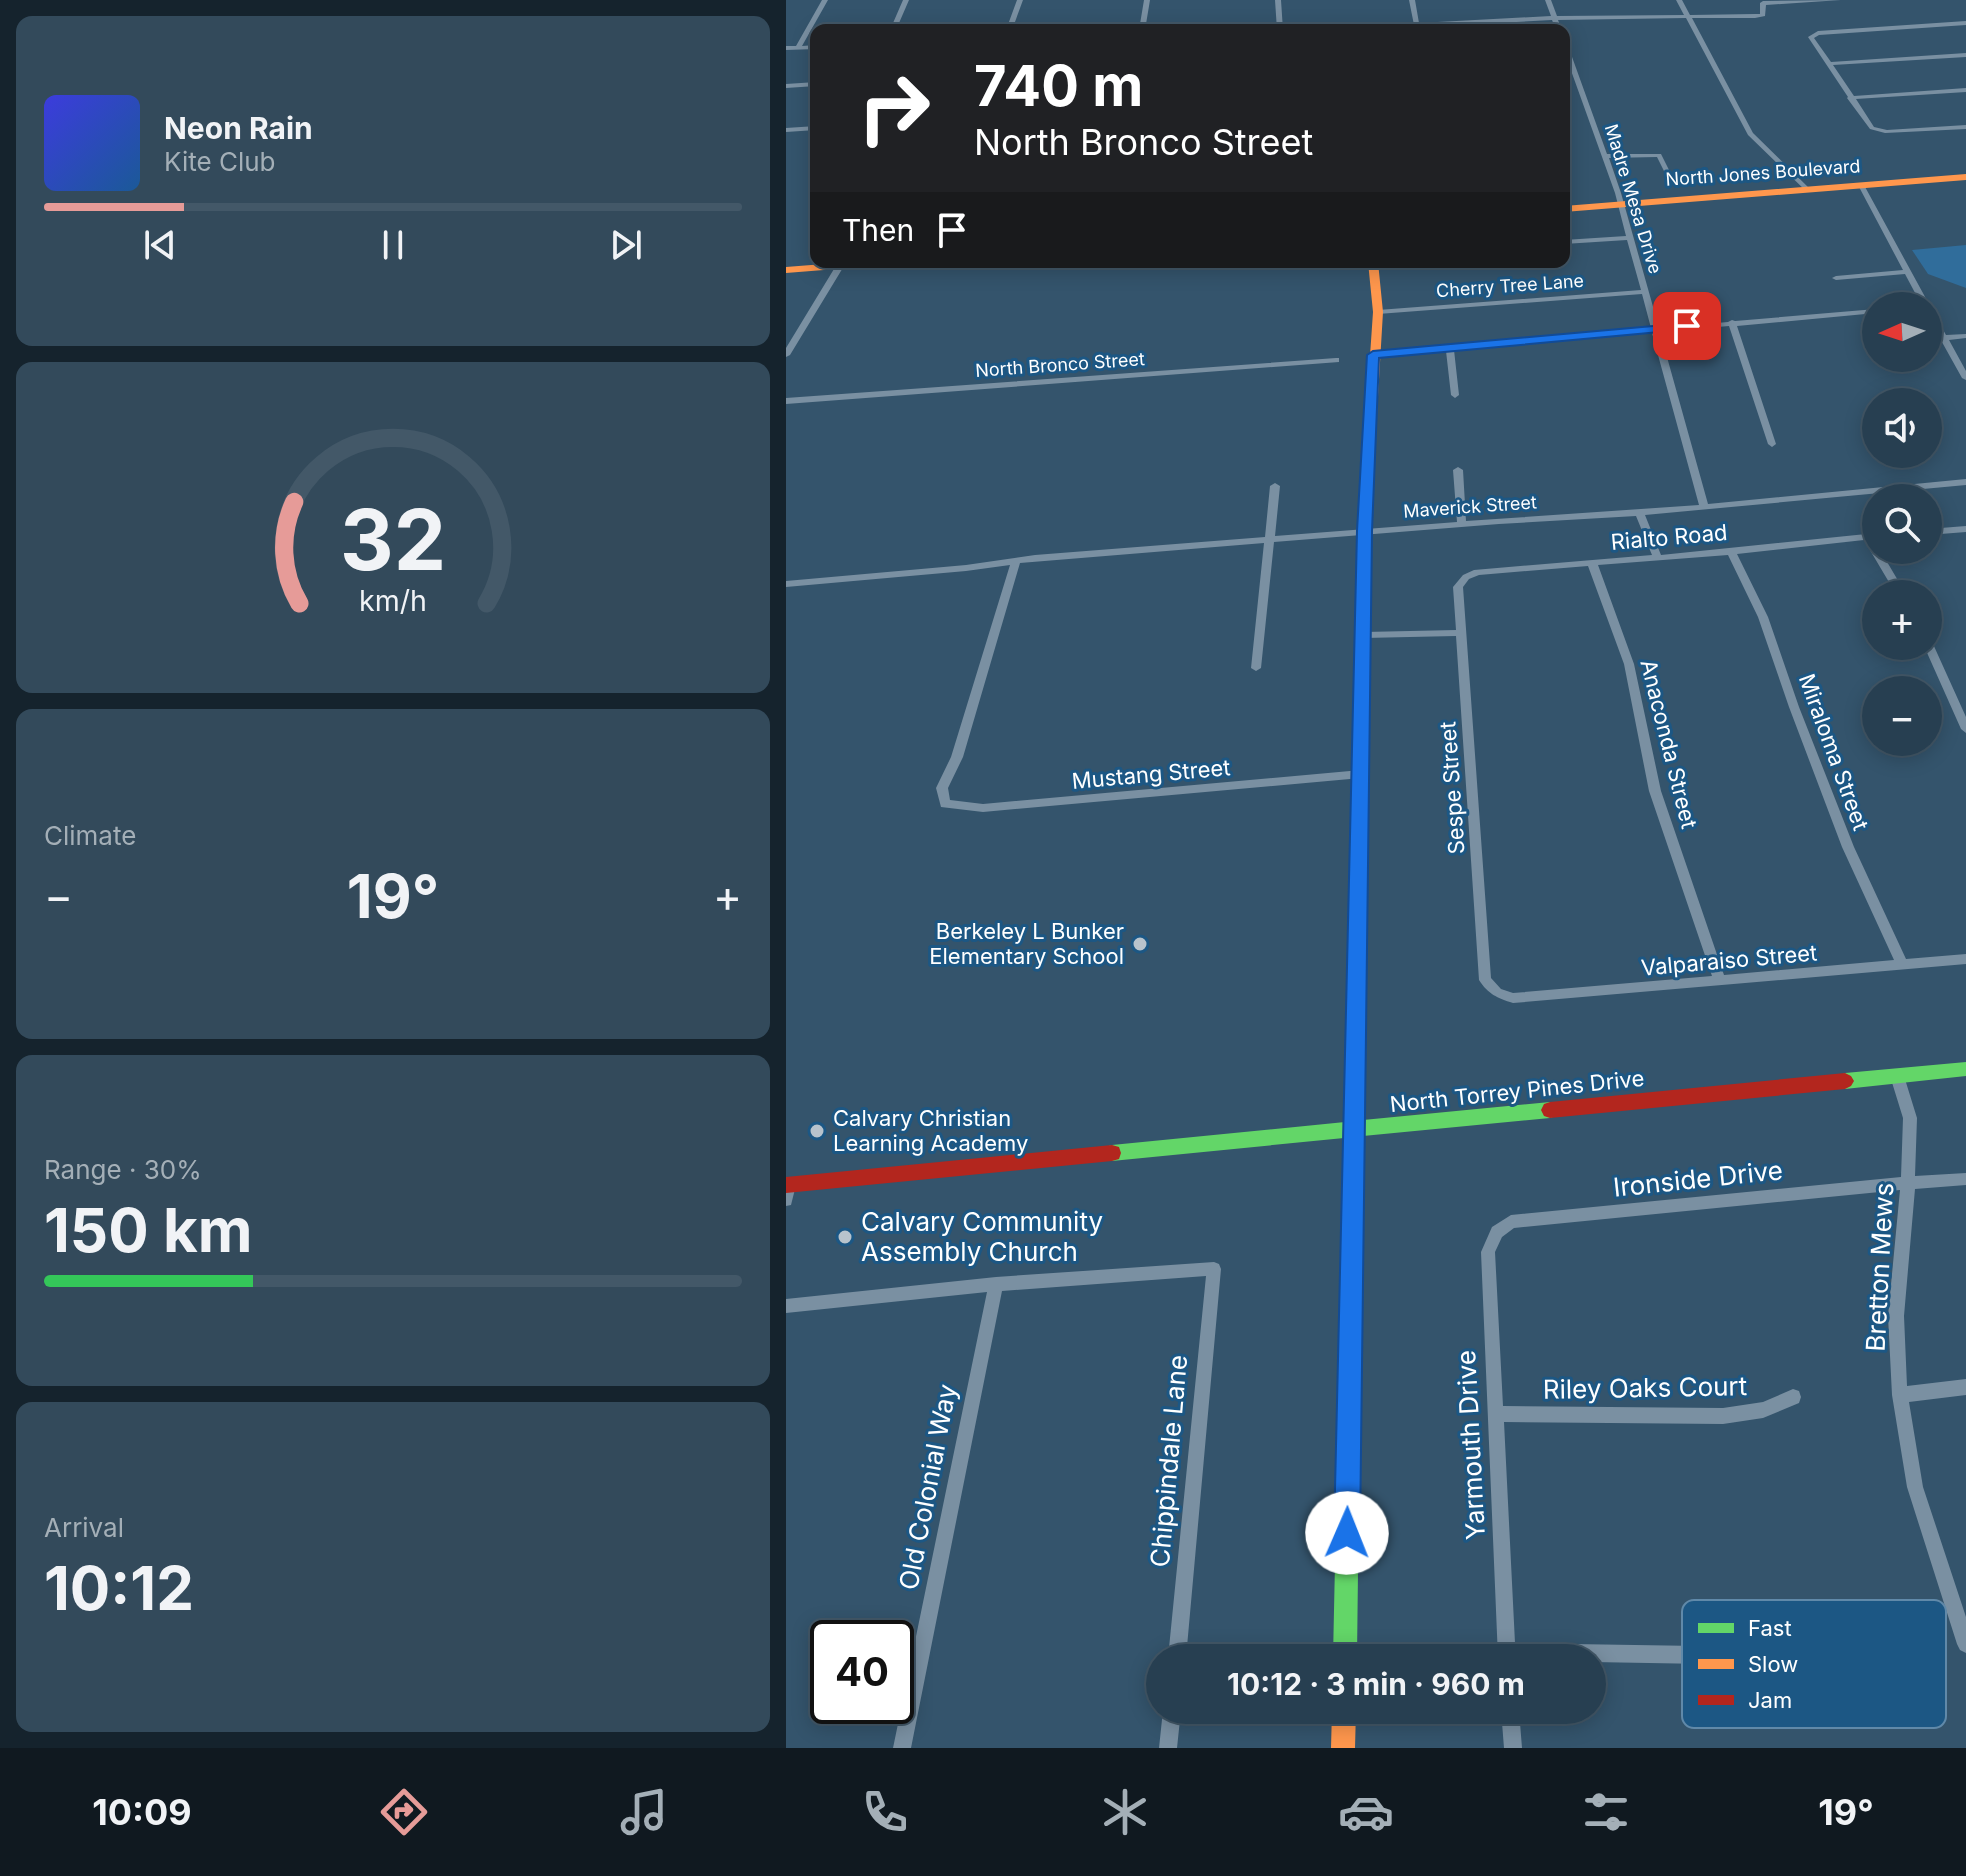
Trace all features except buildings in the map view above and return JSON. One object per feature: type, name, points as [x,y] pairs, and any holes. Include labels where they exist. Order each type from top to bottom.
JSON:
[{"type":"street","points":[[812,24],[825,0]]},
{"type":"street","points":[[896,24],[906,0]]},
{"type":"street","points":[[1011,24],[1020,0]]},
{"type":"street","points":[[1143,24],[1147,0]]},
{"type":"street","points":[[1278,0],[1280,24]]},
{"type":"street","points":[[1412,0],[1416,24]]},
{"type":"street","points":[[1548,0],[1557,24]]},
{"type":"street","points":[[1679,0],[1750,134],[1808,190]]},
{"type":"street","points":[[1478,24],[1555,19],[1763,15],[1763,3],[1838,0]]},
{"type":"street","points":[[1966,23],[1812,35],[1872,128],[1878,131],[1966,127]]},
{"type":"street","points":[[798,48],[810,27]]},
{"type":"street","points":[[786,48],[810,47]]},
{"type":"street","points":[[1828,64],[1966,55]]},
{"type":"street","name":"Madre Mesa Drive","points":[[1570,60],[1620,204],[1704,506]]},
{"type":"street","points":[[786,86],[810,84]]},
{"type":"street","points":[[1850,98],[1966,90]]},
{"type":"street","points":[[786,130],[810,128]]},
{"type":"street","points":[[1605,156],[1659,155],[1667,172]]},
{"type":"street","name":"North Jones Boulevard","points":[[1570,208],[1966,177]]},
{"type":"street","points":[[1861,185],[1918,292]]},
{"type":"street","points":[[1570,242],[1629,238]]},
{"type":"street","points":[[786,270],[813,268]]},
{"type":"street","points":[[786,355],[839,268]]},
{"type":"street","points":[[1345,1644],[1364,531],[1378,312],[1374,268]]},
{"type":"street","points":[[1836,278],[1907,272]]},
{"type":"street","name":"Cherry Tree Lane","points":[[1378,312],[1644,292]]},
{"type":"street","points":[[1373,355],[1862,312]]},
{"type":"street","points":[[1732,322],[1772,444]]},
{"type":"street","points":[[1942,334],[1966,378]]},
{"type":"street","points":[[1944,338],[1966,336]]},
{"type":"street","points":[[1450,349],[1455,395]]},
{"type":"street","name":"North Bronco Street","points":[[786,401],[1336,360]]},
{"type":"street","points":[[1458,470],[1462,524]]},
{"type":"street","name":"Maverick Street","points":[[786,584],[1270,538],[1639,513],[1966,482]]},
{"type":"street","points":[[1256,668],[1275,486]]},
{"type":"street","points":[[1639,513],[1658,558]]},
{"type":"street","points":[[1942,531],[1966,529]]},
{"type":"street","name":"Rialto Road","points":[[1466,577],[1477,572],[1862,538]]},
{"type":"street","name":"Miraloma Street","points":[[1731,552],[1763,617],[1848,847],[1902,965]]},
{"type":"street","name":"Mustang Street","points":[[1016,561],[957,757],[942,788],[945,804],[983,808],[1361,774]]},
{"type":"street","name":"Anaconda Street","points":[[1592,563],[1629,664],[1655,791],[1720,981]]},
{"type":"street","name":"Sespe Street","points":[[1466,577],[1458,587],[1485,980],[1497,993]]},
{"type":"street","points":[[1364,635],[1461,633]]},
{"type":"street","points":[[1935,660],[1966,729]]},
{"type":"street","name":"Valparaiso Street","points":[[1497,993],[1513,998],[1966,959]]},
{"type":"street","name":"North Torrey Pines Drive","points":[[787,1190],[1966,1069]]},
{"type":"street","name":"Bretton Mews","points":[[1897,1076],[1910,1118],[1908,1184],[1896,1316],[1900,1395],[1915,1487],[1966,1642]]},
{"type":"street","name":"Ironside Drive","points":[[1497,1232],[1511,1222],[1861,1186],[1966,1179]]},
{"type":"street","name":"Yarmouth Drive","points":[[1497,1232],[1488,1252],[1506,1644]]},
{"type":"street","name":"Chippindale Lane","points":[[996,1284],[1214,1269],[1178,1644]]},
{"type":"street","points":[[786,1306],[996,1284]]},
{"type":"street","name":"Old Colonial Way","points":[[902,1748],[996,1284]]},
{"type":"street","points":[[1900,1395],[1966,1387]]},
{"type":"street","name":"Riley Oaks Court","points":[[1496,1414],[1723,1416],[1763,1410],[1793,1397]]},
{"type":"street","points":[[1606,1655],[1682,1656]]},
{"type":"street","points":[[1168,1748],[1171,1724]]},
{"type":"street","points":[[1343,1748],[1344,1724]]},
{"type":"street","points":[[1511,1724],[1513,1748]]},
{"type":"shaded area","points":[[1966,245],[1966,288],[1928,274],[1912,250]]},
{"type":"traffic: fast","points":[[1345,1644],[1356,997]]},
{"type":"traffic: fast","points":[[1845,1081],[1966,1069]]},
{"type":"traffic: fast","points":[[1112,1153],[1550,1110]]},
{"type":"traffic: slow","points":[[1570,209],[1966,177]]},
{"type":"traffic: slow","points":[[786,270],[811,268]]},
{"type":"traffic: slow","points":[[1356,997],[1364,531],[1378,312],[1374,268]]},
{"type":"traffic: slow","points":[[1343,1748],[1344,1724]]},
{"type":"traffic: jam","points":[[1550,1110],[1845,1081]]},
{"type":"traffic: jam","points":[[786,1185],[1112,1153]]},
{"type":"place","name":"Berkeley L Bunker Elementary School","points":[[1140,944]]},
{"type":"place","name":"Calvary Christian Learning Academy","points":[[817,1131]]},
{"type":"place","name":"Calvary Community Assembly Church","points":[[845,1237]]},
{"type":"route","points":[[1347,1533],[1364,531],[1373,355],[1687,326]]}]
